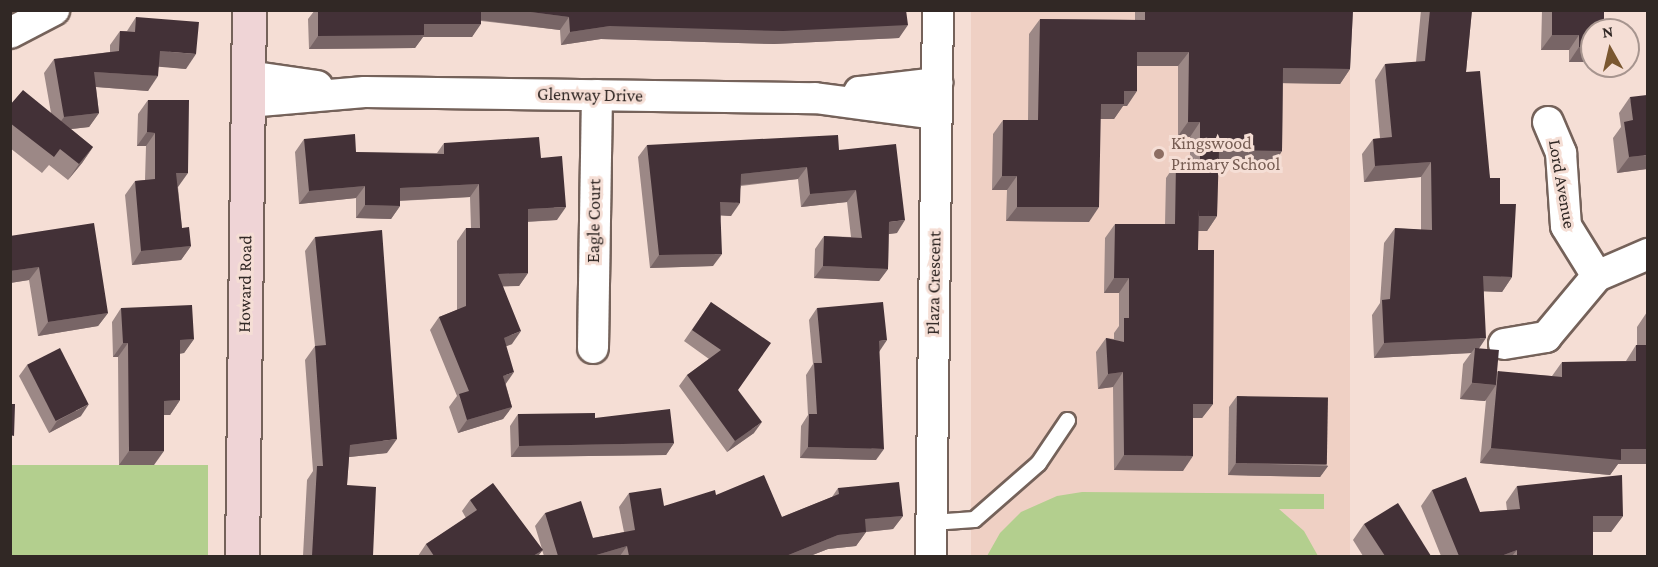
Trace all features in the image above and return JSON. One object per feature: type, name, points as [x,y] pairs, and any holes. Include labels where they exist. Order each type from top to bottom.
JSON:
[{"type":"main road","name":"Howard Road","points":[[242,556],[249,10]]},
{"type":"street","points":[[10,33],[54,10]]},
{"type":"street","name":"Plaza Crescent","points":[[931,556],[938,10]]},
{"type":"street","name":"Glenway Drive","points":[[814,98],[937,83]]},
{"type":"street","name":"Glenway Drive","points":[[248,89],[814,98],[937,114]]},
{"type":"street","name":"Eagle Court","points":[[593,348],[597,95]]},
{"type":"street","name":"Lord Avenue","points":[[1548,122],[1561,153],[1566,226],[1597,276]]},
{"type":"street","points":[[1504,344],[1546,337],[1597,276],[1647,254]]},
{"type":"lane","points":[[932,522],[974,519],[1038,463],[1067,420]]},
{"type":"shaded area","name":"Kingswood Primary School","points":[[971,11],[1350,11],[1350,556],[971,556]]},
{"type":"green space","points":[[10,465],[208,465],[208,556],[10,556]]},
{"type":"green space","points":[[1082,492],[1324,494],[1324,509],[1279,509],[1304,531],[1318,556],[987,556],[1000,533],[1021,512],[1057,496]]},
{"type":"building","points":[[318,10],[481,10],[481,24],[424,24],[424,35],[318,36]]},
{"type":"building","points":[[515,10],[906,10],[908,25],[783,31],[610,26],[570,32],[569,17]]},
{"type":"building","points":[[1145,10],[1353,10],[1350,69],[1283,68],[1282,151],[1219,150],[1217,216],[1199,216],[1199,209],[1198,250],[1214,250],[1213,404],[1193,404],[1193,456],[1124,455],[1123,372],[1108,374],[1106,338],[1124,342],[1124,318],[1129,318],[1129,278],[1114,278],[1115,224],[1175,224],[1176,163],[1200,163],[1200,122],[1188,122],[1189,52],[1137,52],[1137,91],[1124,91],[1124,104],[1101,104],[1099,207],[1017,207],[1017,176],[1002,176],[1003,120],[1038,120],[1040,19],[1145,20]]},
{"type":"building","points":[[1430,10],[1472,10],[1466,72],[1480,71],[1490,178],[1500,178],[1500,204],[1516,204],[1512,277],[1483,276],[1486,338],[1384,343],[1382,300],[1390,299],[1395,228],[1432,230],[1431,162],[1375,166],[1373,139],[1392,137],[1385,64],[1425,61]]},
{"type":"building","points":[[1552,10],[1604,10],[1604,18],[1580,18],[1580,47],[1579,35],[1552,35]]},
{"type":"building","points":[[136,17],[199,22],[196,54],[160,51],[158,76],[94,72],[99,113],[64,117],[54,59],[119,51],[120,31],[135,32]]},
{"type":"building","points":[[23,90],[93,147],[79,164],[60,149],[54,157],[10,123],[10,105]]},
{"type":"building","points":[[1647,95],[1647,155],[1629,157],[1624,122],[1633,120],[1630,97]]},
{"type":"building","points":[[148,100],[189,100],[188,173],[176,173],[182,228],[189,227],[191,246],[141,251],[135,181],[155,179],[155,133],[147,132]]},
{"type":"building","points":[[355,134],[356,152],[444,154],[444,143],[539,137],[541,158],[562,156],[566,207],[528,209],[528,273],[498,274],[521,331],[504,338],[514,372],[503,376],[512,407],[467,420],[459,394],[469,391],[439,317],[466,306],[466,228],[480,228],[479,184],[400,188],[400,206],[365,205],[365,186],[309,191],[304,139]]},
{"type":"building","points":[[838,135],[839,150],[896,144],[905,220],[889,222],[888,269],[823,266],[824,236],[862,238],[856,190],[810,194],[807,167],[741,174],[740,203],[720,202],[722,254],[659,255],[647,145]]},
{"type":"building","points":[[94,223],[108,313],[48,322],[39,267],[10,271],[10,236]]},
{"type":"building","points":[[382,230],[397,439],[350,445],[347,485],[376,487],[373,556],[312,556],[317,466],[323,466],[315,346],[326,345],[315,237]]},
{"type":"building","points":[[711,302],[771,343],[738,390],[762,422],[735,441],[687,375],[721,350],[692,330]]},
{"type":"building","points":[[883,302],[887,340],[879,341],[884,449],[808,447],[809,414],[817,414],[814,363],[822,363],[817,308]]},
{"type":"building","points":[[192,305],[194,339],[180,340],[180,400],[164,401],[164,451],[129,451],[128,343],[123,343],[121,308]]},
{"type":"building","points":[[1636,345],[1647,345],[1647,449],[1621,449],[1621,460],[1491,448],[1498,371],[1562,377],[1562,362],[1636,361]]},
{"type":"building","points":[[60,348],[89,404],[56,421],[27,365]]},
{"type":"building","points":[[1475,348],[1499,350],[1496,385],[1472,383]]},
{"type":"building","points":[[1237,396],[1328,398],[1327,465],[1236,463]]},
{"type":"building","points":[[10,404],[15,404],[14,436],[10,435]]},
{"type":"building","points":[[670,409],[674,443],[519,446],[518,414],[595,413],[595,418]]},
{"type":"building","points":[[764,475],[782,517],[839,494],[838,488],[899,482],[903,516],[865,519],[866,532],[838,535],[786,556],[629,556],[627,546],[593,556],[558,556],[545,513],[581,501],[593,538],[635,530],[629,493],[661,488],[664,506],[715,490],[716,495]]},
{"type":"building","points":[[1622,475],[1623,516],[1593,516],[1593,556],[1517,556],[1517,550],[1501,556],[1459,556],[1432,490],[1466,477],[1480,512],[1520,509],[1517,486]]},
{"type":"building","points":[[493,483],[543,550],[533,556],[434,556],[426,544],[477,510],[470,500]]},
{"type":"building","points":[[1398,503],[1431,556],[1385,556],[1364,524]]},
{"type":"place","name":"Kingswood Primary School","points":[[1159,154]]}]
